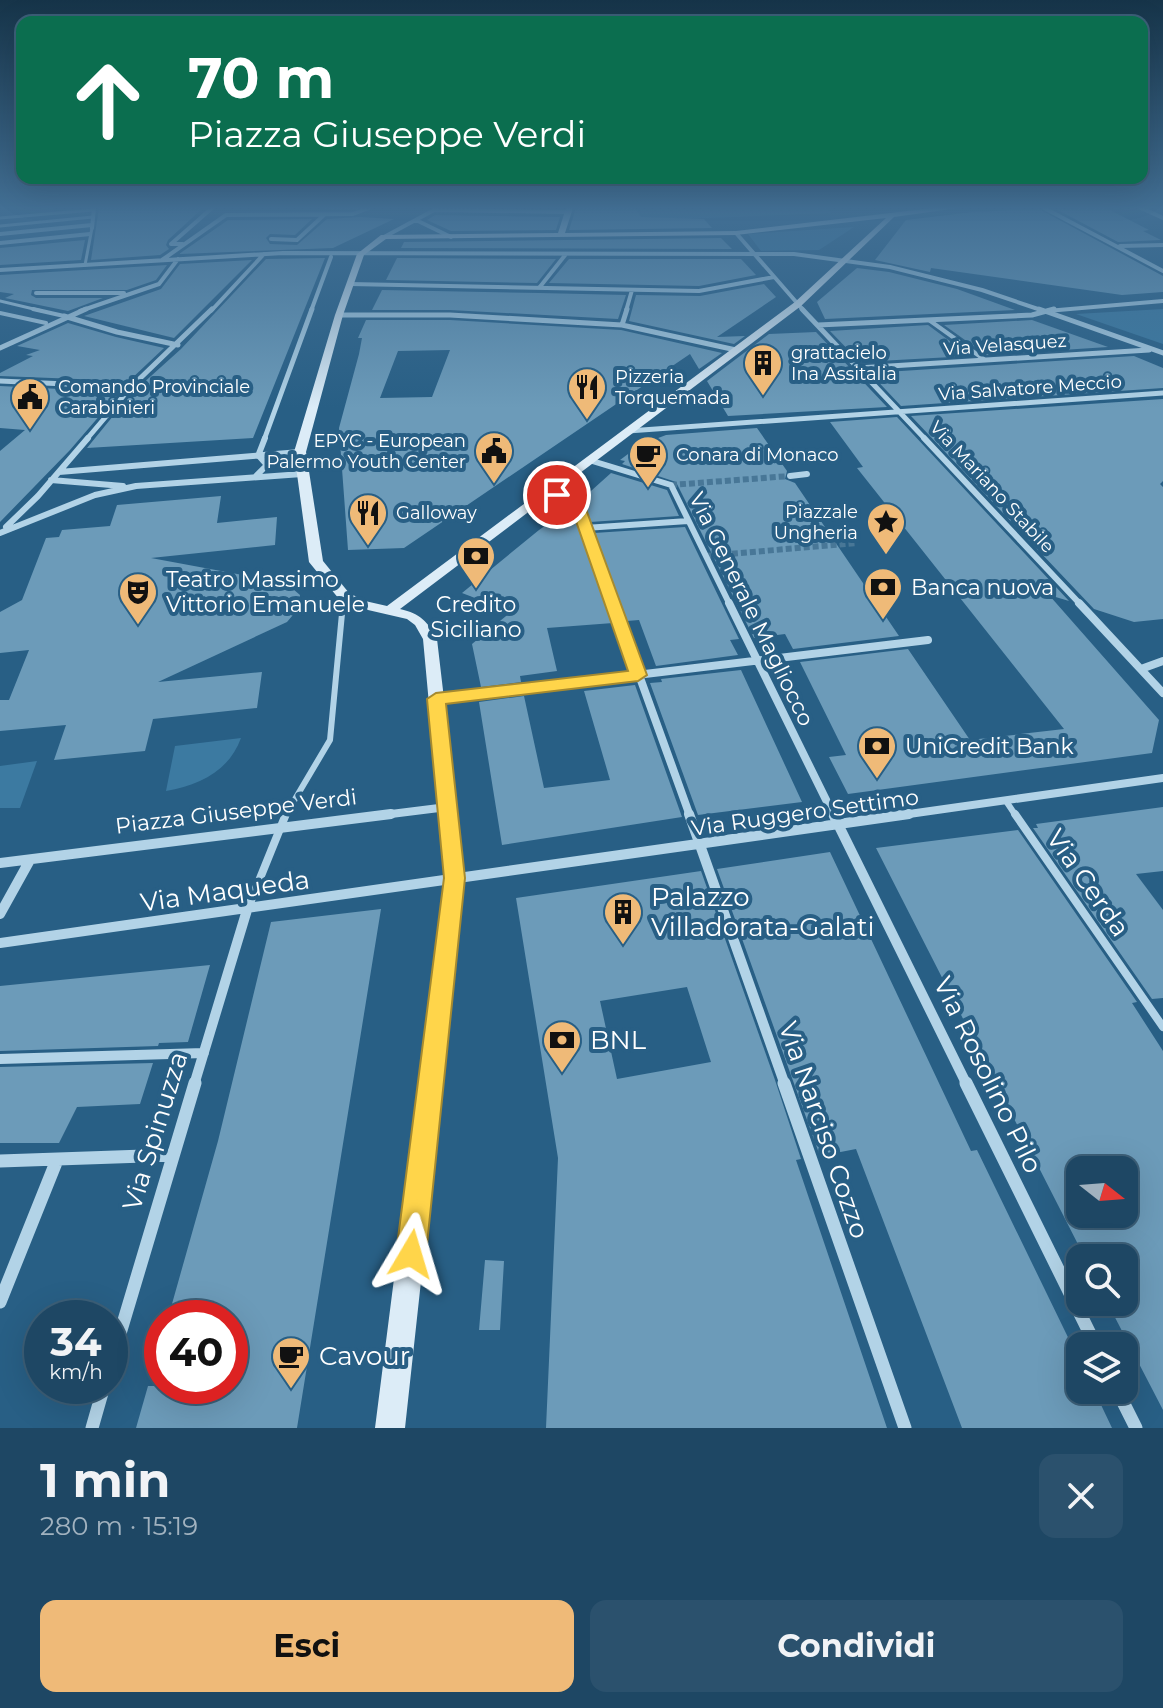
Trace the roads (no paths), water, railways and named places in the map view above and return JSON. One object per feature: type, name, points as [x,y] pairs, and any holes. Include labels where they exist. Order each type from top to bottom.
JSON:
[{"type":"street","points":[[0,348],[46,323],[159,284],[166,275]]},
{"type":"street","points":[[0,533],[59,472],[129,390],[178,345],[244,275]]},
{"type":"street","points":[[258,456],[325,275]]},
{"type":"street","points":[[353,275],[300,452],[316,562],[344,596],[421,623],[430,639],[455,878],[390,1428]]},
{"type":"street","points":[[539,288],[550,275]]},
{"type":"street","name":"Via Mariano Stabile","points":[[772,275],[1163,693]]},
{"type":"street","points":[[390,610],[798,304],[829,275]]},
{"type":"street","points":[[931,275],[1153,350]]},
{"type":"street","points":[[350,284],[699,291],[774,277]]},
{"type":"street","points":[[622,325],[632,290]]},
{"type":"street","points":[[36,293],[129,293]]},
{"type":"street","points":[[818,325],[1032,315],[1057,308],[1163,301]]},
{"type":"street","points":[[339,315],[450,315],[622,325],[736,350]]},
{"type":"street","points":[[64,316],[117,332],[178,345]]},
{"type":"street","name":"Via Velasquez","points":[[858,368],[1163,351]]},
{"type":"street","points":[[0,381],[129,390]]},
{"type":"street","name":"Via Salvatore Meccio","points":[[899,411],[1163,393]]},
{"type":"street","points":[[627,431],[899,411]]},
{"type":"street","points":[[59,472],[300,452]]},
{"type":"street","points":[[255,477],[267,465],[265,459],[258,456]]},
{"type":"street","name":"Via Generale Magliocco","points":[[589,460],[671,485],[839,826]]},
{"type":"street","points":[[51,480],[136,486],[302,474]]},
{"type":"street","points":[[790,476],[807,474]]},
{"type":"street","points":[[0,533],[83,499],[136,486]]},
{"type":"street","name":"Via Narciso Cozzo","points":[[547,491],[576,501],[701,846],[905,1428]]},
{"type":"street","points":[[585,528],[688,521]]},
{"type":"street","points":[[436,699],[928,640]]},
{"type":"street","points":[[1141,669],[1163,661]]},
{"type":"street","name":"Via Ruggero Settimo","points":[[455,878],[701,846],[1162,778]]},
{"type":"street","name":"Piazza Giuseppe Verdi","points":[[0,863],[448,807]]},
{"type":"street","name":"Via Rosolino Pilo","points":[[839,826],[1089,1332]]},
{"type":"street","points":[[0,914],[30,860]]},
{"type":"street","name":"Via Maqueda","points":[[0,943],[455,878]]},
{"type":"street","name":"Via Spinuzza","points":[[128,1306],[247,910]]},
{"type":"street","points":[[0,1059],[204,1053]]},
{"type":"street","points":[[0,1161],[173,1155]]},
{"type":"street","points":[[0,1302],[57,1160]]},
{"type":"street","points":[[92,1428],[99,1404]]},
{"type":"street","points":[[1124,1404],[1136,1428]]},
{"type":"lane","points":[[0,301],[64,316]]},
{"type":"lane","points":[[0,312],[12,304]]},
{"type":"lane","points":[[0,312],[46,323]]},
{"type":"lane","points":[[929,320],[985,360]]},
{"type":"lane","points":[[247,910],[278,828],[330,740],[344,596]]},
{"type":"lane","name":"Via Cerda","points":[[1006,801],[1163,1027]]},
{"type":"tunnel","points":[[671,485],[790,476]]},
{"type":"tunnel","points":[[705,556],[857,543]]},
{"type":"place","name":"grattacielo Ina Assitalia","points":[[763,397]]},
{"type":"place","name":"Pizzeria Torquemada","points":[[587,421]]},
{"type":"place","name":"Comando Provinciale Carabinieri","points":[[30,431]]},
{"type":"place","name":"EPYC - European Palermo Youth Center","points":[[494,485]]},
{"type":"place","name":"Conara di Monaco","points":[[648,489]]},
{"type":"place","name":"Galloway","points":[[368,547]]},
{"type":"place","name":"Piazzale Ungheria","points":[[886,556]]},
{"type":"place","name":"Credito Siciliano","points":[[476,590]]},
{"type":"place","name":"Banca nuova","points":[[883,621]]},
{"type":"place","name":"Teatro Massimo Vittorio Emanuele","points":[[138,626]]},
{"type":"place","name":"UniCredit Bank","points":[[877,780]]},
{"type":"place","name":"Palazzo Villadorata-Galati","points":[[623,946]]},
{"type":"place","name":"BNL","points":[[562,1074]]},
{"type":"place","name":"Cavour","points":[[291,1390]]}]
